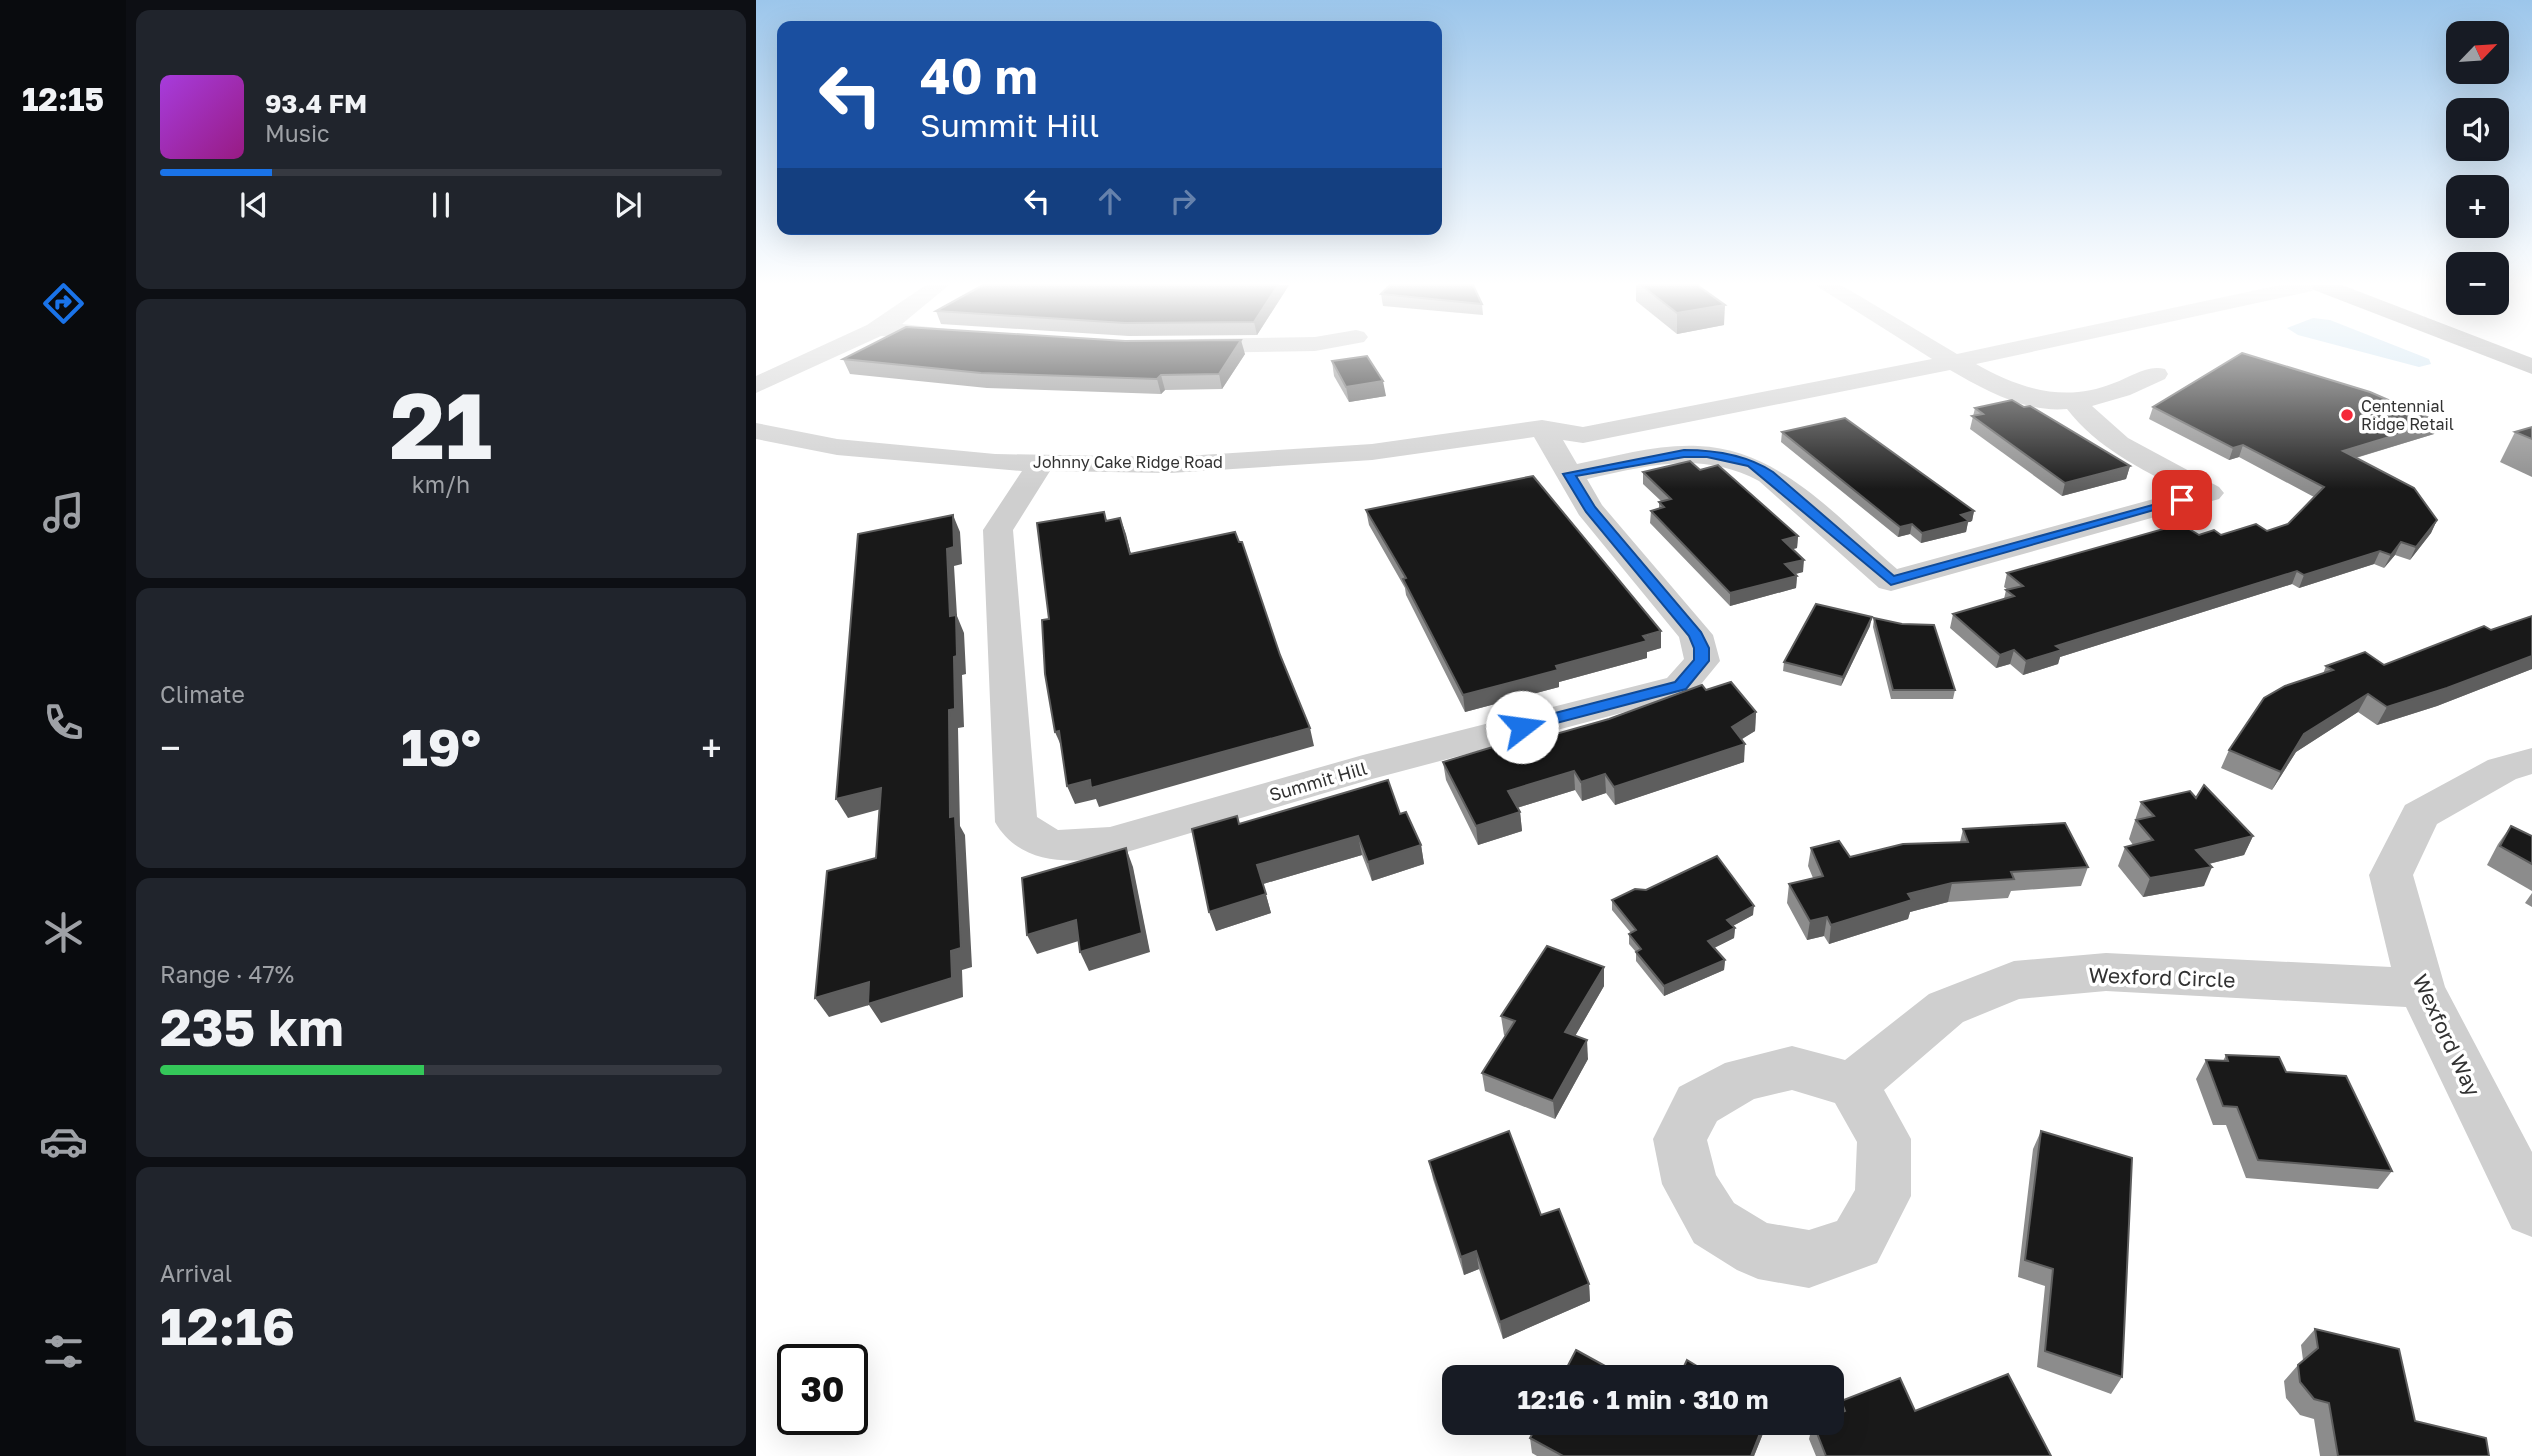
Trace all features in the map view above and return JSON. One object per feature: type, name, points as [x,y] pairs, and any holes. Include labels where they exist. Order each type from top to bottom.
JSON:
[{"type":"main road","points":[[2496,353],[2532,367]]},
{"type":"street","points":[[756,385],[826,353]]},
{"type":"street","points":[[1939,353],[2025,397],[2075,402],[2105,398],[2156,374]]},
{"type":"street","name":"Johnny Cake Ridge Road","points":[[756,431],[837,447],[995,462],[1170,465],[1372,452],[1542,428],[1583,435],[1995,353]]},
{"type":"street","name":"Johnny Cake Ridge Road","points":[[1542,428],[1566,415],[1659,396]]},
{"type":"street","points":[[1569,474],[1684,453],[1707,453],[1752,464],[1769,475],[1891,581],[2209,493],[2105,436],[2088,421],[2075,402]]},
{"type":"street","name":"Summit Hill","points":[[1041,463],[998,530],[1016,822],[1025,834],[1047,844],[1076,848],[1110,842],[1363,768],[1680,685],[1702,661],[1696,635],[1590,509],[1542,428]]},
{"type":"street","name":"Wexford Way","points":[[2532,761],[2502,769],[2420,815],[2391,875],[2421,988],[2532,1210]]},
{"type":"street","name":"Wexford Circle","points":[[1853,1085],[1946,1008],[2014,980],[2106,972],[2421,988]]},
{"type":"water","points":[[2366,353],[2414,353],[2429,359],[2431,364],[2419,367]]},
{"type":"building","points":[[855,353],[1233,353],[1219,374],[1161,375],[1157,379],[981,373],[843,359]]},
{"type":"building","points":[[2242,353],[2370,392],[2439,422],[2343,451],[2414,488],[2437,520],[2416,547],[2401,542],[2391,555],[2380,551],[2304,575],[2297,571],[2056,646],[2062,650],[2026,661],[2014,650],[2000,655],[1953,614],[2014,596],[2006,590],[2023,586],[2007,573],[2181,524],[2199,535],[2214,530],[2221,535],[2256,524],[2267,531],[2288,524],[2324,487],[2243,445],[2233,448],[2153,407]]},
{"type":"building","points":[[1367,356],[1383,381],[1346,387],[1332,361]]},
{"type":"building","points":[[2012,400],[2024,407],[2030,406],[2130,466],[2065,483],[1972,416],[1983,414],[1975,408]]},
{"type":"building","points":[[1845,418],[1974,511],[1961,515],[1969,521],[1922,533],[1912,524],[1900,527],[1782,432]]},
{"type":"building","points":[[2532,427],[2532,439],[2515,432]]},
{"type":"building","points":[[1690,461],[1700,470],[1718,465],[1798,536],[1783,540],[1804,560],[1785,564],[1797,576],[1730,593],[1651,511],[1664,507],[1659,502],[1671,499],[1643,472]]},
{"type":"building","points":[[1533,476],[1661,631],[1643,636],[1647,641],[1556,666],[1558,670],[1463,695],[1403,579],[1406,578],[1366,510]]},
{"type":"building","points":[[1104,512],[1106,521],[1120,518],[1130,554],[1235,532],[1239,542],[1242,542],[1280,655],[1310,728],[1091,788],[1090,780],[1067,786],[1059,731],[1055,732],[1045,674],[1042,620],[1049,619],[1037,523]]},
{"type":"building","points":[[953,515],[954,547],[947,549],[950,616],[956,615],[957,656],[954,657],[955,709],[949,710],[950,817],[955,816],[961,948],[951,951],[952,978],[868,1004],[869,982],[815,998],[827,871],[876,858],[881,788],[836,799],[858,534]]},
{"type":"building","points":[[1816,604],[1872,617],[1843,677],[1784,662]]},
{"type":"building","points":[[2532,616],[2532,656],[2387,707],[2368,694],[2304,734],[2281,772],[2229,750],[2264,698],[2285,686],[2333,670],[2326,666],[2365,652],[2384,665],[2484,626],[2491,630]]},
{"type":"building","points":[[1874,618],[1902,624],[1934,625],[1955,690],[1893,690]]},
{"type":"building","points":[[1731,682],[1756,712],[1732,727],[1745,744],[1614,787],[1605,774],[1581,782],[1574,771],[1508,791],[1520,812],[1476,826],[1443,762],[1493,747],[1496,751],[1609,719],[1702,685],[1706,690]]},
{"type":"building","points":[[1388,780],[1400,814],[1406,812],[1421,845],[1368,862],[1358,836],[1257,865],[1266,894],[1209,912],[1192,829],[1237,816],[1239,824]]},
{"type":"building","points":[[2204,785],[2253,836],[2196,850],[2212,867],[2150,878],[2125,847],[2153,840],[2136,820],[2154,816],[2141,802],[2190,791],[2196,798]]},
{"type":"building","points":[[2065,823],[2088,867],[2011,872],[2014,879],[1952,883],[1908,894],[1912,900],[1831,925],[1827,917],[1810,921],[1789,884],[1823,876],[1811,848],[1839,841],[1850,857],[1903,844],[1968,842],[1963,829]]},
{"type":"building","points":[[2511,826],[2532,836],[2532,864],[2500,846]]},
{"type":"building","points":[[1126,848],[1142,933],[1080,952],[1076,920],[1027,935],[1022,878]]},
{"type":"building","points":[[1717,856],[1754,906],[1727,920],[1735,928],[1708,941],[1725,960],[1664,986],[1636,952],[1641,949],[1629,934],[1636,930],[1612,900],[1635,889],[1646,890]]},
{"type":"building","points":[[1547,946],[1604,967],[1565,1032],[1587,1040],[1553,1101],[1482,1073],[1515,1021],[1501,1016]]},
{"type":"building","points":[[2226,1055],[2279,1057],[2286,1072],[2346,1076],[2392,1171],[2258,1160],[2237,1107],[2223,1106],[2206,1060],[2228,1061]]},
{"type":"building","points":[[1509,1131],[1541,1215],[1559,1209],[1589,1284],[1500,1322],[1476,1251],[1461,1257],[1429,1161]]},
{"type":"building","points":[[2041,1131],[2132,1158],[2122,1377],[2045,1351],[2053,1269],[2025,1260]]},
{"type":"building","points":[[2315,1329],[2399,1349],[2415,1421],[2486,1438],[2489,1456],[2338,1456],[2329,1403],[2314,1399],[2300,1382],[2298,1365],[2318,1348]]},
{"type":"building","points":[[1576,1350],[1603,1365],[1568,1365]]},
{"type":"building","points":[[2008,1374],[2051,1456],[1826,1456],[1818,1435],[1844,1435],[1844,1400],[1900,1378],[1915,1411]]},
{"type":"building","points":[[1532,1435],[1759,1435],[1751,1456],[1563,1456],[1530,1438]]},
{"type":"place","name":"Centennial Ridge Retail","points":[[2347,415]]},
{"type":"route","points":[[1522,727],[1680,685],[1694,673],[1702,661],[1696,635],[1590,509],[1569,474],[1684,453],[1707,453],[1752,464],[1769,475],[1891,581],[2182,500]]}]
